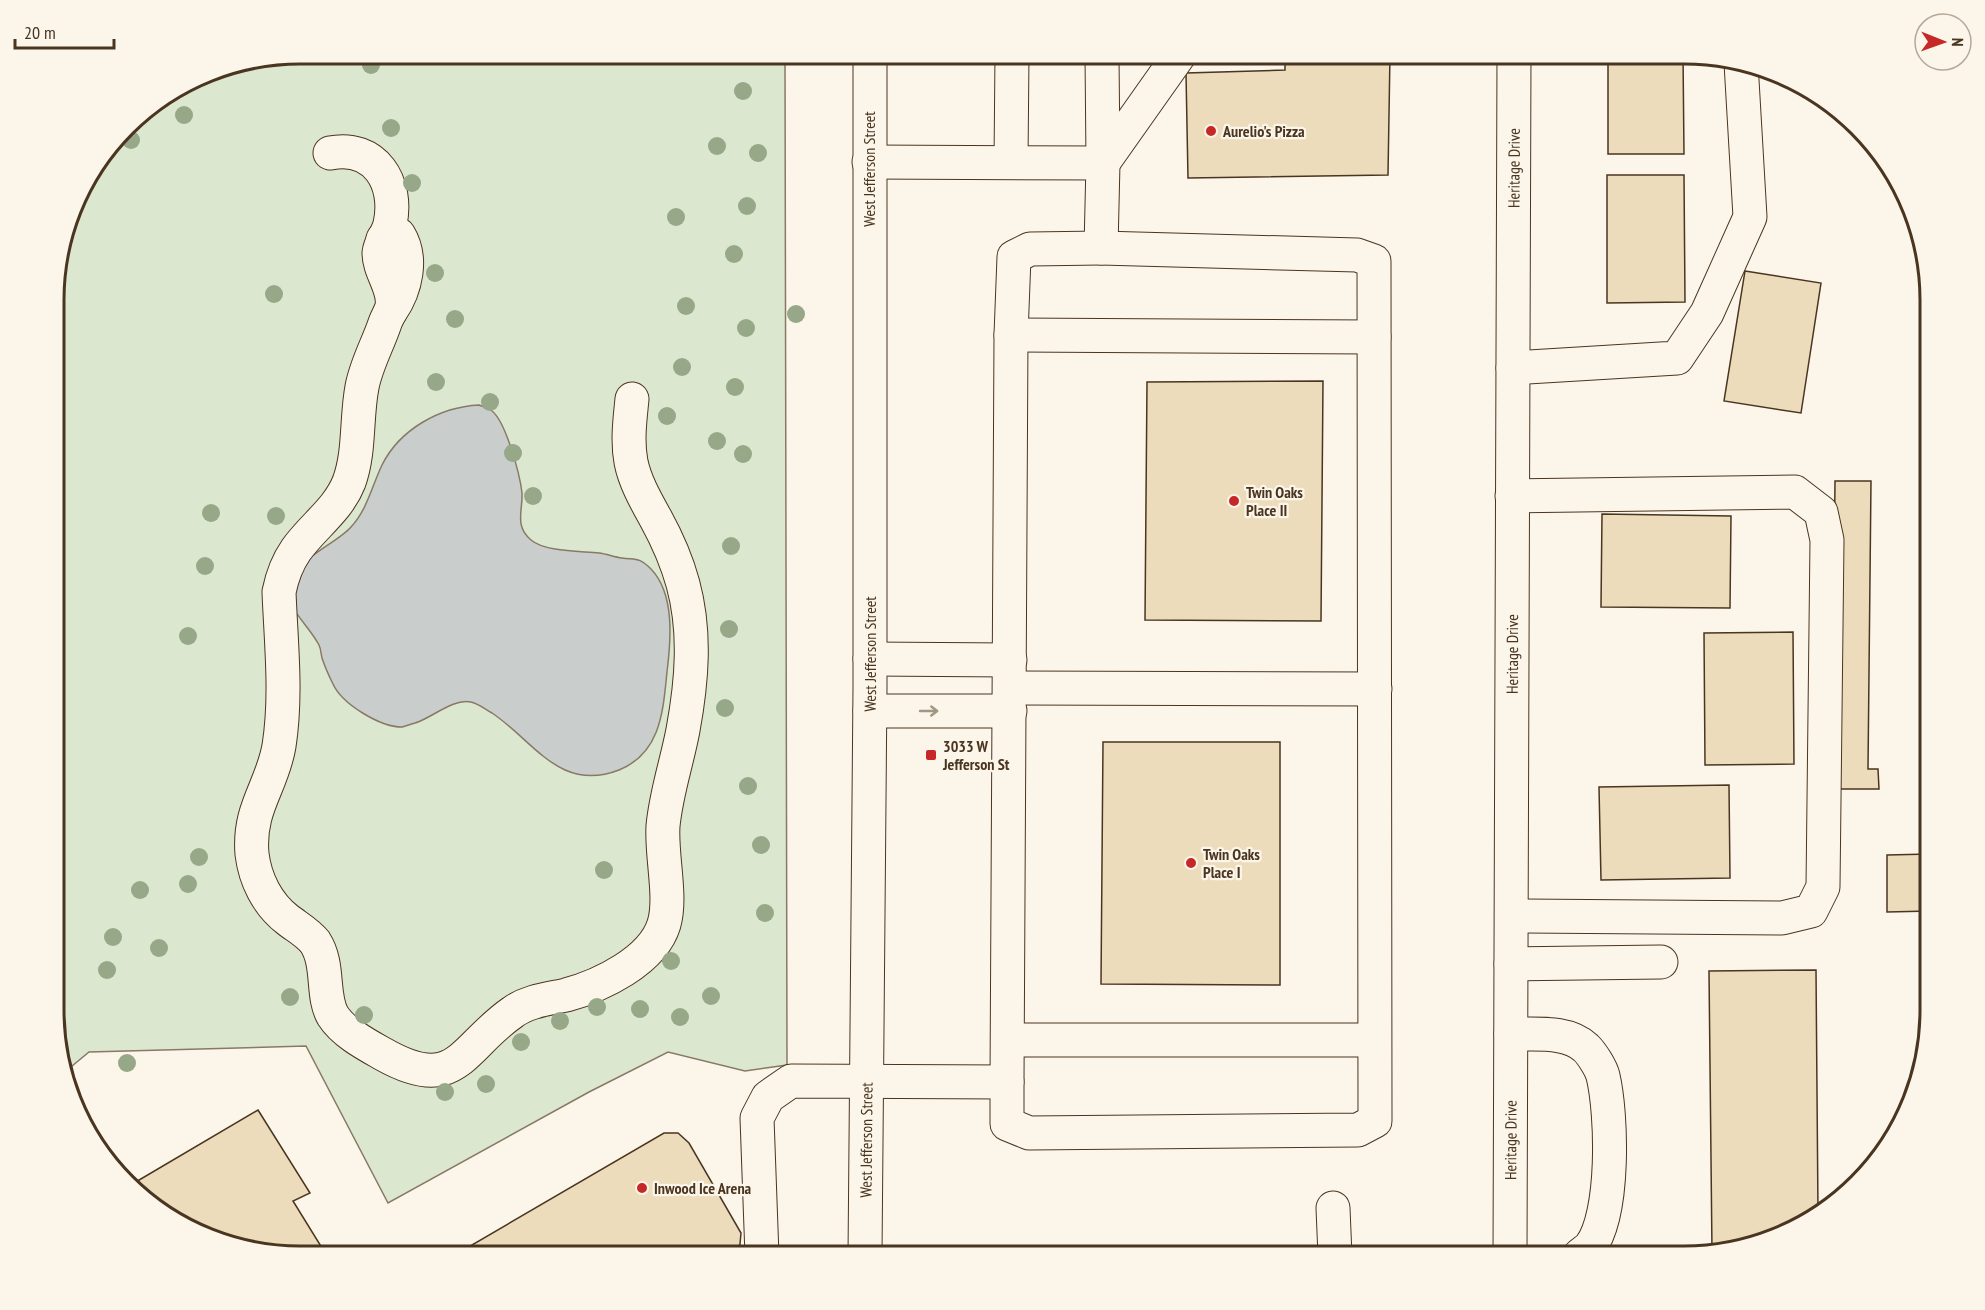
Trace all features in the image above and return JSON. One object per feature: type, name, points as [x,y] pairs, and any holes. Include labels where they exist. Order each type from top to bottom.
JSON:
[{"type":"street","name":"West Jefferson Street","points":[[865,1246],[870,711],[870,64]]},
{"type":"street","points":[[1011,162],[1012,64]]},
{"type":"street","points":[[1101,248],[1102,64]]},
{"type":"street","points":[[1103,163],[1173,64]]},
{"type":"street","name":"Heritage Drive","points":[[1510,1246],[1514,64]]},
{"type":"street","points":[[1513,368],[1677,358],[1707,313],[1750,217],[1742,72]]},
{"type":"street","points":[[330,153],[349,151],[360,153],[376,164],[383,174],[392,196],[393,207],[390,225],[379,252],[381,267],[393,303],[362,384],[353,470],[343,497],[297,549],[282,580],[279,592],[283,685],[281,726],[276,759],[255,814],[251,832],[254,870],[270,901],[281,914],[316,944],[326,975],[329,1004],[333,1016],[365,1044],[412,1069],[426,1072],[455,1063],[513,1011],[531,1003],[585,989],[624,970],[641,957],[661,933],[665,922],[667,902],[663,828],[668,789],[683,730],[691,670],[692,642],[682,582],[672,552],[630,461],[632,399]]},
{"type":"street","points":[[869,162],[1103,163]]},
{"type":"street","points":[[1101,248],[1357,255],[1374,261],[1375,1121],[1358,1130],[1029,1133],[1007,1124],[1011,335],[1014,256],[1030,249],[1101,248]]},
{"type":"street","points":[[1011,335],[1374,337]]},
{"type":"street","points":[[1512,496],[1795,492],[1821,512],[1827,540],[1823,887],[1811,911],[1782,918],[1512,916]]},
{"type":"street","points":[[870,659],[1010,686],[1375,689]]},
{"type":"street","points":[[870,711],[1010,686]]},
{"type":"street","points":[[1511,964],[1661,962]]},
{"type":"street","points":[[1511,1034],[1564,1036],[1586,1048],[1602,1073],[1609,1119],[1610,1172],[1602,1220],[1590,1246]]},
{"type":"street","points":[[1008,1040],[1374,1040]]},
{"type":"street","points":[[762,1246],[757,1118],[768,1097],[791,1081],[1007,1082]]},
{"type":"street","points":[[1333,1208],[1335,1246]]},
{"type":"green space","points":[[301,64],[785,64],[787,1065],[745,1071],[668,1052],[589,1092],[388,1203],[306,1046],[89,1052],[72,1066],[64,1009],[64,301],[69,255],[77,225],[82,210],[104,169],[145,123],[169,104],[210,82],[255,69]]},
{"type":"shaded area","points":[[479,405],[491,410],[507,437],[521,485],[520,518],[526,535],[545,547],[599,553],[640,561],[647,565],[659,579],[664,591],[668,604],[670,632],[661,716],[652,742],[644,753],[633,763],[619,770],[598,775],[580,775],[564,769],[549,761],[492,713],[471,702],[457,703],[402,727],[373,719],[353,706],[338,692],[326,668],[319,645],[290,603],[304,564],[346,532],[357,520],[382,465],[399,441],[410,431],[436,415]]},
{"type":"building","points":[[1285,64],[1390,64],[1388,175],[1188,178],[1186,73],[1285,70]]},
{"type":"building","points":[[1608,64],[1683,64],[1684,154],[1608,154]]},
{"type":"building","points":[[1607,175],[1684,175],[1685,302],[1607,303]]},
{"type":"building","points":[[1745,271],[1821,283],[1801,413],[1724,401]]},
{"type":"building","name":"Twin Oaks Place II","points":[[1323,381],[1321,621],[1145,620],[1147,382]]},
{"type":"building","points":[[1835,481],[1871,481],[1868,769],[1878,769],[1879,789],[1832,789]]},
{"type":"building","points":[[1602,514],[1731,516],[1730,608],[1601,607]]},
{"type":"building","points":[[1793,632],[1794,764],[1705,765],[1704,633]]},
{"type":"building","name":"Twin Oaks Place I","points":[[1103,742],[1280,742],[1280,985],[1101,984]]},
{"type":"building","points":[[1729,785],[1730,878],[1601,880],[1599,787]]},
{"type":"building","points":[[1920,854],[1920,911],[1887,912],[1887,855]]},
{"type":"building","points":[[1816,970],[1818,1205],[1775,1228],[1730,1241],[1712,1243],[1709,971]]},
{"type":"building","points":[[258,1110],[310,1193],[293,1201],[321,1246],[255,1241],[210,1228],[169,1206],[138,1180]]},
{"type":"building","name":"Inwood Ice Arena","points":[[664,1133],[678,1133],[689,1143],[741,1233],[739,1246],[470,1246]]},
{"type":"place","name":"Aurelio's Pizza","points":[[1211,131]]},
{"type":"place","name":"Twin Oaks Place II","points":[[1234,501]]},
{"type":"place","name":"3033 W Jefferson St","points":[[931,755]]},
{"type":"place","name":"Twin Oaks Place I","points":[[1191,863]]},
{"type":"place","name":"Inwood Ice Arena","points":[[642,1188]]}]
